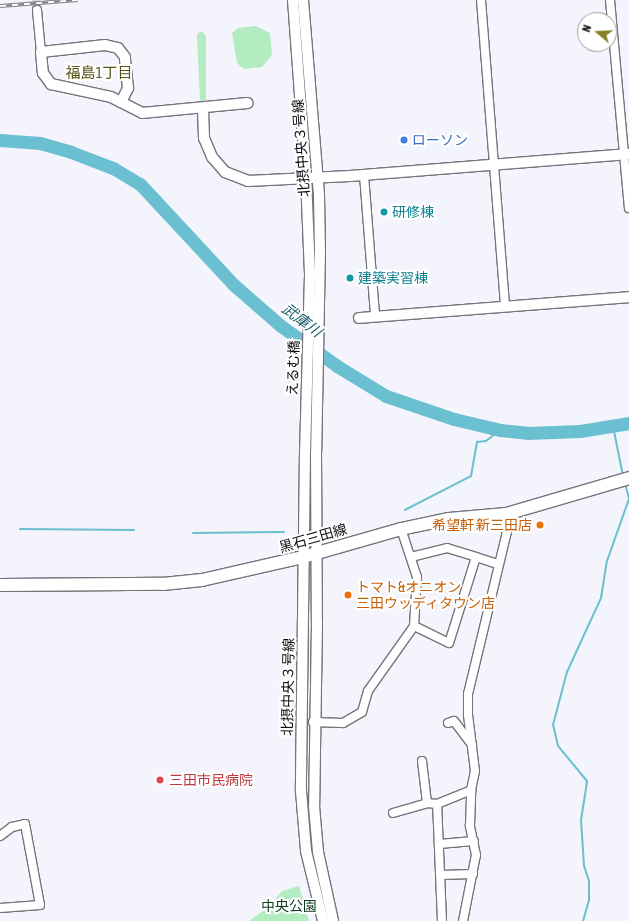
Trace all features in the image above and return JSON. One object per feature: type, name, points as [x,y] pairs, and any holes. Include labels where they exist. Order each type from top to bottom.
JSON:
[{"type":"main road","name":"黒石三田線","points":[[0,585],[163,584],[242,573],[401,529],[449,519],[506,514],[625,479]]},
{"type":"street","name":"北摂中央３号線","points":[[293,0],[306,178],[310,287]]},
{"type":"street","name":"北摂中央３号線","points":[[303,0],[317,178],[320,251],[319,295]]},
{"type":"street","points":[[481,0],[505,306]]},
{"type":"street","points":[[610,0],[626,155],[629,208]]},
{"type":"street","points":[[37,10],[43,73],[51,84],[88,90],[121,102],[142,113],[203,109],[248,103]]},
{"type":"street","points":[[41,52],[105,46],[118,48],[126,57],[128,88],[121,102]]},
{"type":"street","points":[[203,109],[207,147],[218,166],[225,172],[248,181],[364,175],[626,155]]},
{"type":"street","points":[[364,175],[375,316]]},
{"type":"street","name":"えるむ橋","points":[[305,451],[310,287]]},
{"type":"street","name":"えるむ橋","points":[[316,452],[319,295]]},
{"type":"street","points":[[359,318],[629,297]]},
{"type":"street","name":"北摂中央３号線","points":[[305,451],[301,791],[306,851],[323,921]]},
{"type":"street","name":"北摂中央３号線","points":[[316,452],[313,722],[314,806],[318,852],[333,921]]},
{"type":"street","points":[[463,921],[476,855],[470,826],[471,790],[475,771],[468,694],[507,531],[506,514]]},
{"type":"street","points":[[313,722],[343,723],[362,712],[368,691],[414,626],[417,577],[401,529]]},
{"type":"street","points":[[411,557],[447,548],[498,564]]},
{"type":"street","points":[[414,626],[449,643],[476,557]]},
{"type":"street","points":[[448,723],[454,721],[472,746]]},
{"type":"street","points":[[422,761],[427,803]]},
{"type":"street","points":[[393,813],[427,803],[437,804],[471,790]]},
{"type":"street","points":[[437,804],[442,921]]},
{"type":"street","points":[[0,836],[12,827],[25,824],[40,905],[0,908]]},
{"type":"street","points":[[439,844],[474,841]]},
{"type":"street","points":[[441,875],[473,874]]},
{"type":"green space","points":[[256,26],[270,33],[272,55],[262,67],[244,69],[237,63],[232,33],[238,28]]},
{"type":"green space","points":[[200,32],[203,32],[206,37],[206,100],[203,102],[200,100],[197,35]]},
{"type":"green space","name":"中央公園","points":[[299,886],[309,921],[249,921],[266,909],[282,891]]},
{"type":"waterway","name":"武庫川","points":[[0,140],[40,143],[71,152],[113,168],[140,184],[234,285],[281,326],[337,366],[386,396],[454,419],[500,430],[527,433],[580,431],[629,423]]},
{"type":"waterway","points":[[613,426],[623,476]]},
{"type":"waterway","points":[[405,510],[471,476],[477,442],[486,441],[500,430]]},
{"type":"waterway","points":[[625,484],[629,498]]},
{"type":"waterway","points":[[583,921],[589,900],[589,881],[584,866],[581,820],[587,781],[558,746],[553,725],[567,672],[601,598],[607,561],[629,499]]},
{"type":"waterway","points":[[20,529],[134,530]]},
{"type":"waterway","points":[[193,533],[284,532]]},
{"type":"tunnel","points":[[36,0],[37,10]]},
{"type":"railway","points":[[0,6],[78,0]]},
{"type":"place","name":"ローソン","points":[[404,140]]},
{"type":"place","name":"研修棟","points":[[384,212]]},
{"type":"place","name":"建築実習棟","points":[[350,278]]},
{"type":"place","name":"希望軒 新三田店","points":[[540,525]]},
{"type":"place","name":"トマト&オニオン 三田ウッディタウン店","points":[[348,595]]},
{"type":"place","name":"三田市民病院","points":[[160,780]]},
{"type":"district","name":"福島1丁目","points":[[99,73]]}]
